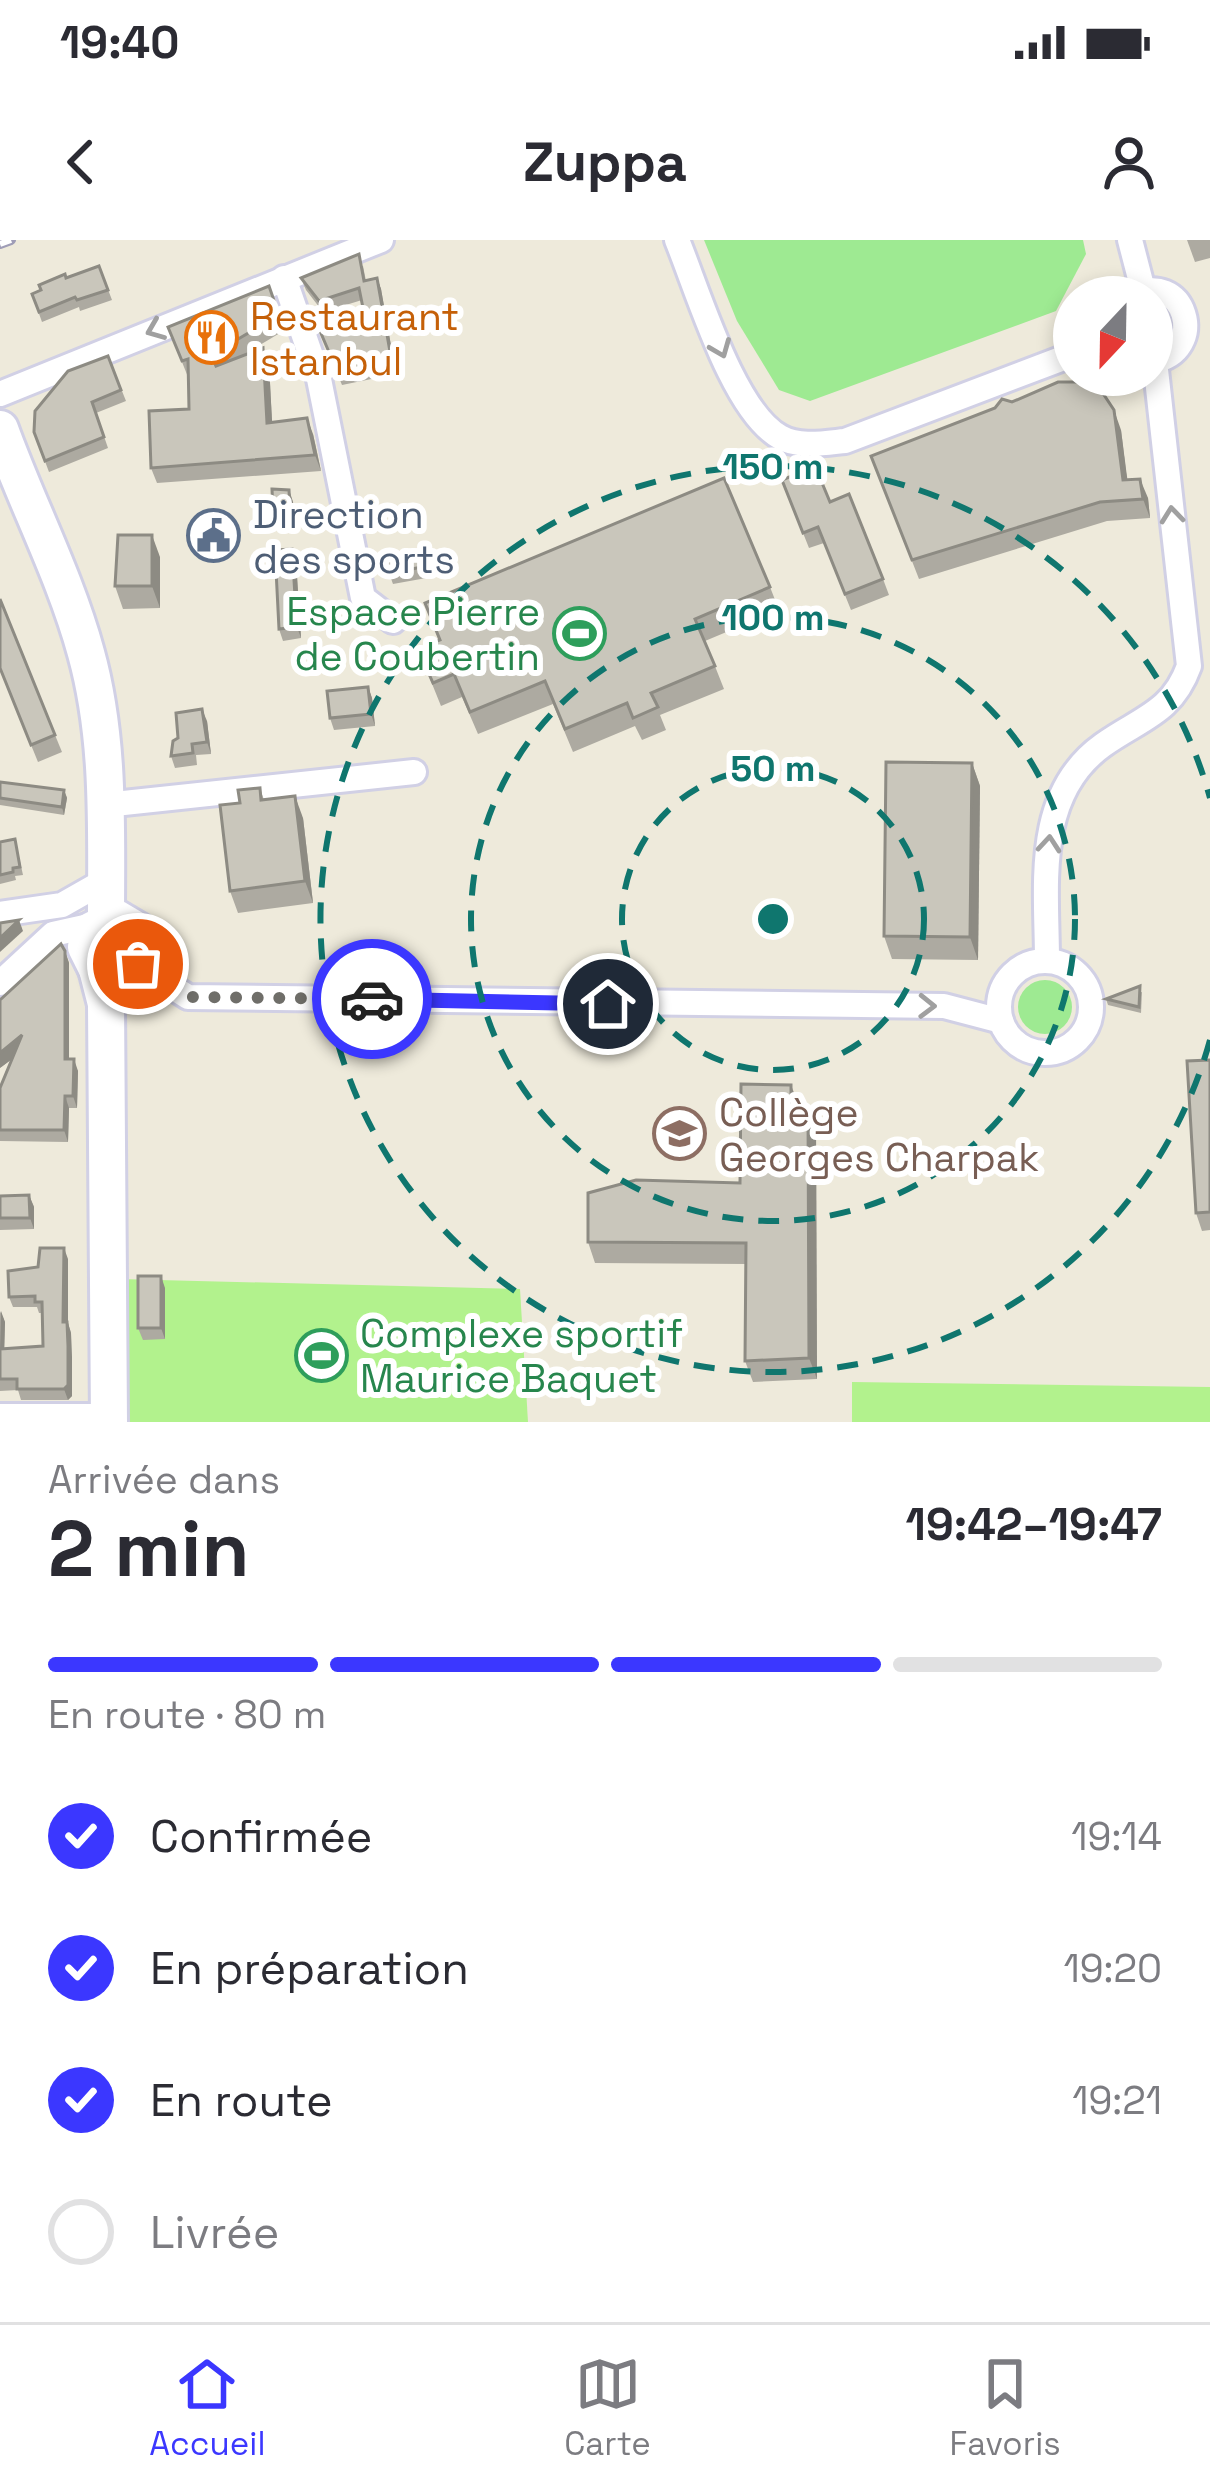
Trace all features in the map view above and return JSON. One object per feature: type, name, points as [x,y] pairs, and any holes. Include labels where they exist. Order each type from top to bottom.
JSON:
[{"type":"street","points":[[0,394],[381,240]]},
{"type":"street","points":[[677,240],[729,370],[752,413],[782,439],[813,445],[845,441],[1053,362]]},
{"type":"street","points":[[1130,240],[1135,276]]},
{"type":"street","points":[[284,278],[319,379],[363,598],[393,621]]},
{"type":"street","points":[[1173,297],[1199,318],[1173,352]]},
{"type":"street","points":[[1047,961],[1047,833],[1060,795],[1100,746],[1171,703],[1189,666],[1158,396]]},
{"type":"street","points":[[0,1416],[109,1419],[97,952],[106,880],[101,727],[87,655],[62,581],[2,439]]},
{"type":"street","points":[[106,806],[414,772]]},
{"type":"street","points":[[0,914],[62,905],[106,880]]},
{"type":"street","points":[[38,910],[97,952],[188,997],[944,1006],[1000,1021],[1018,1044],[1046,1053],[1073,1044],[1083,1033],[1091,1006],[1089,992],[1073,970],[1047,961],[1018,968],[1001,992],[1000,1021]]},
{"type":"street","points":[[0,983],[97,952]]},
{"type":"green space","points":[[704,240],[1083,240],[1086,254],[1074,276],[1053,276],[1053,312],[810,401],[779,390],[737,321]]},
{"type":"green space","points":[[1045,980],[1064,988],[1072,1007],[1064,1026],[1045,1034],[1026,1026],[1018,1007],[1026,988]]},
{"type":"green space","name":"Complexe sportif Maurice Baquet","points":[[119,1279],[520,1289],[528,1422],[119,1422]]},
{"type":"green space","points":[[852,1382],[1210,1387],[1210,1422],[852,1422]]},
{"type":"building","points":[[359,254],[364,281],[377,278],[392,363],[338,373],[320,331],[366,323],[359,288],[319,301],[301,278]]},
{"type":"building","points":[[99,266],[108,290],[39,312],[32,294],[41,290],[39,285]]},
{"type":"building","points":[[269,286],[279,315],[211,355],[216,366],[263,348],[267,423],[307,418],[315,455],[151,468],[149,411],[189,409],[188,359],[182,361],[168,327]]},
{"type":"building","points":[[108,356],[121,390],[92,402],[104,437],[45,461],[34,432],[35,411],[68,371]]},
{"type":"building","points":[[1053,384],[1053,396],[1105,396],[1114,410],[1123,480],[1140,479],[1143,499],[1100,502],[912,560],[871,456],[995,408],[1002,399],[1012,402]]},
{"type":"building","points":[[815,466],[830,502],[849,494],[883,579],[845,594],[818,527],[803,533],[782,480]]},
{"type":"building","name":"Espace Pierre de Coubertin","points":[[724,478],[770,587],[695,619],[715,666],[651,693],[658,707],[633,718],[627,703],[565,729],[545,681],[470,712],[454,674],[433,683],[418,649],[440,640],[425,603]]},
{"type":"building","points":[[272,489],[289,490],[290,510],[273,511]]},
{"type":"building","points":[[118,535],[152,535],[152,586],[115,586]]},
{"type":"building","points":[[292,549],[297,627],[279,629],[275,550]]},
{"type":"building","points":[[425,549],[428,566],[389,573],[385,557]]},
{"type":"building","points":[[0,599],[55,735],[31,745],[0,668]]},
{"type":"building","points":[[368,687],[371,714],[330,718],[327,691]]},
{"type":"building","points":[[202,709],[207,742],[192,744],[193,753],[171,756],[178,738],[176,713]]},
{"type":"building","points":[[886,762],[972,763],[970,937],[884,936]]},
{"type":"building","points":[[0,782],[64,790],[62,807],[0,798]]},
{"type":"building","points":[[260,788],[261,800],[295,796],[305,881],[230,891],[220,805],[240,803],[238,790]]},
{"type":"building","points":[[15,839],[20,867],[0,875],[0,842]]},
{"type":"building","points":[[19,920],[0,938],[0,923]]},
{"type":"building","points":[[61,944],[65,951],[65,1059],[74,1059],[73,1096],[65,1096],[64,1130],[0,1130],[0,1088],[22,1035],[0,1053],[0,1000]]},
{"type":"building","points":[[1140,986],[1139,1007],[1106,999]]},
{"type":"building","points":[[1210,1060],[1210,1212],[1196,1213],[1187,1061]]},
{"type":"building","points":[[741,1084],[791,1085],[791,1108],[808,1108],[809,1358],[745,1361],[746,1243],[588,1242],[588,1193],[636,1180],[740,1183]]},
{"type":"building","points":[[29,1195],[30,1218],[0,1218],[0,1196]]},
{"type":"building","points":[[40,1248],[64,1248],[68,1385],[64,1389],[17,1389],[17,1379],[0,1379],[0,1349],[43,1346],[42,1302],[35,1302],[35,1296],[9,1297],[8,1271],[38,1267]]},
{"type":"building","points":[[138,1276],[161,1276],[161,1328],[138,1328]]},
{"type":"railway","points":[[0,244],[11,240]]},
{"type":"way so far","points":[[138,964],[188,997],[372,999]]},
{"type":"place","name":"Restaurant Istanbul","points":[[211,338]]},
{"type":"place","name":"Direction des sports","points":[[214,536]]},
{"type":"place","name":"Espace Pierre de Coubertin","points":[[579,633]]},
{"type":"place","name":"Collège Georges Charpak","points":[[680,1134]]},
{"type":"place","name":"Complexe sportif Maurice Baquet","points":[[321,1355]]},
{"type":"route","points":[[372,999],[608,1004]]}]
